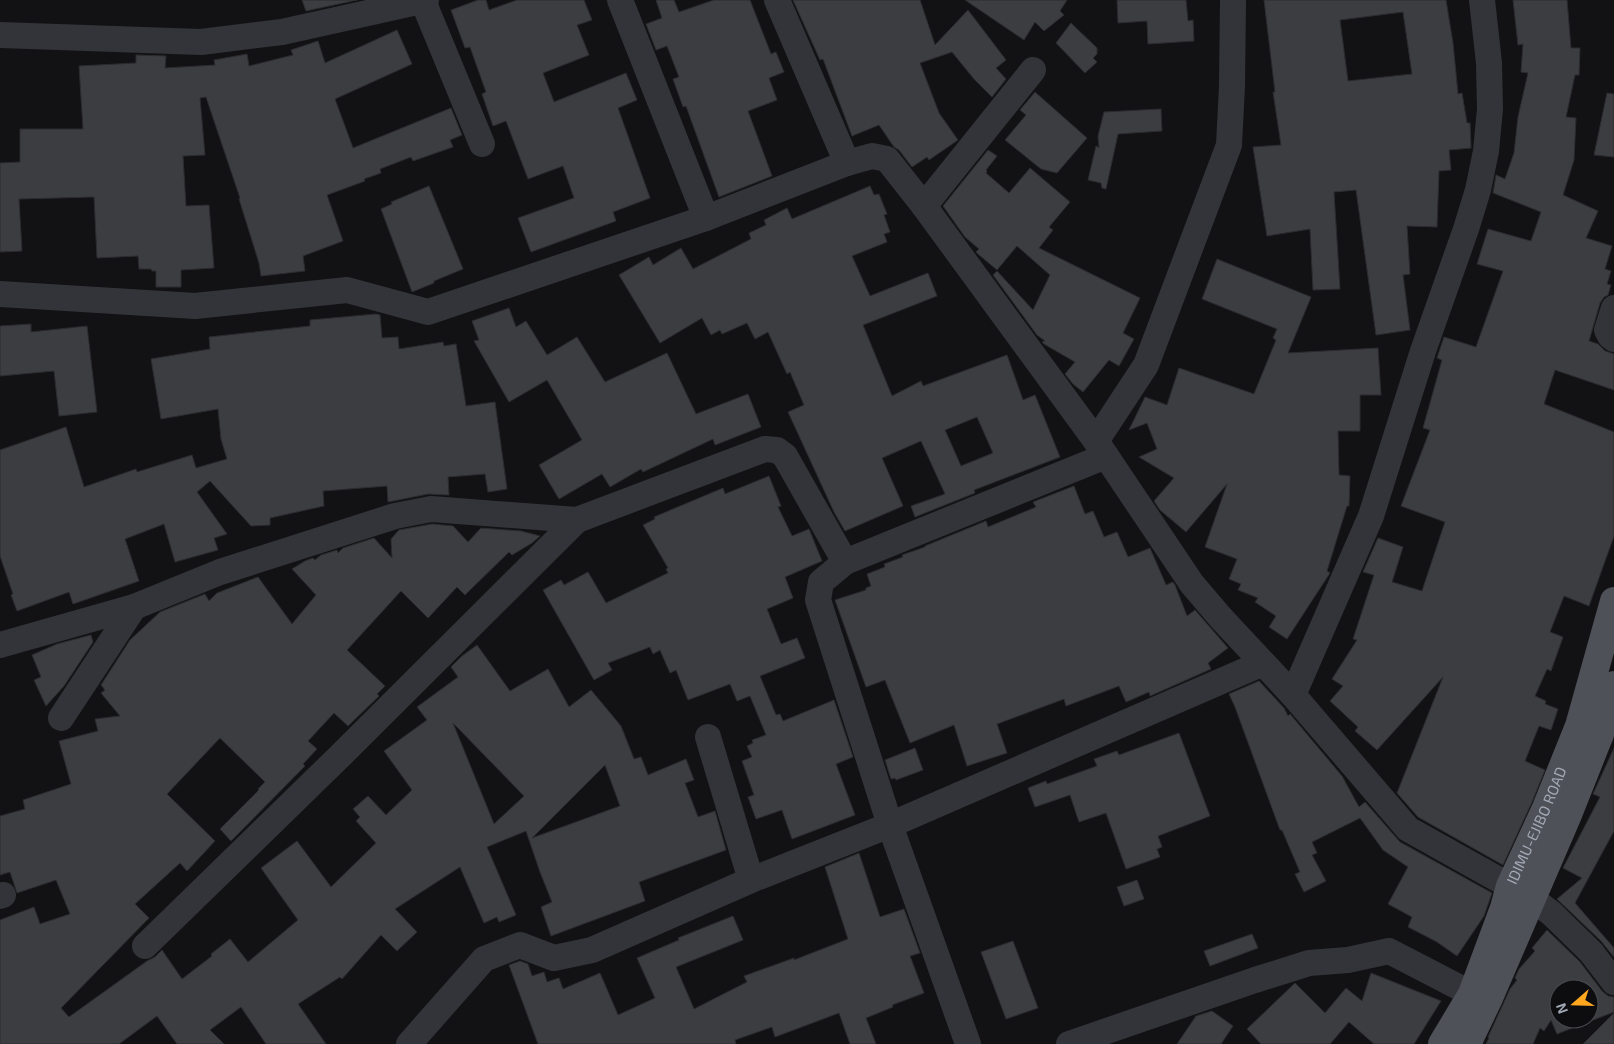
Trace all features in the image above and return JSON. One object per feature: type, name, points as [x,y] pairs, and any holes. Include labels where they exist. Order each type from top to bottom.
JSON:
[{"type":"main road","name":"IDIMU-EJIBO ROAD","points":[[1466,1044],[1489,998],[1525,916],[1520,892],[1546,808],[1579,726],[1614,601]]},
{"type":"main road","name":"IDIMU-EJIBO ROAD","points":[[1442,1044],[1472,994],[1504,908],[1520,892],[1567,817],[1600,734],[1614,685]]},
{"type":"street","points":[[0,36],[201,42],[282,32],[424,0],[482,144]]},
{"type":"street","points":[[620,0],[706,218]]},
{"type":"street","points":[[777,0],[848,163]]},
{"type":"street","points":[[968,1044],[890,825],[818,600],[821,582],[845,562],[1101,448],[1146,365],[1229,145],[1233,0]]},
{"type":"street","points":[[1293,695],[1371,516],[1423,351],[1478,190],[1486,151],[1490,109],[1489,63],[1482,0]]},
{"type":"street","points":[[924,206],[1033,70]]},
{"type":"street","points":[[0,294],[195,306],[347,290],[428,312],[706,218],[848,163],[872,156],[887,159],[924,206],[1101,448],[1192,584],[1293,695],[1408,829],[1520,892],[1550,913],[1591,952],[1614,982]]},
{"type":"street","points":[[1614,308],[1607,330],[1610,336],[1614,338]]},
{"type":"street","points":[[145,946],[577,520],[765,449],[777,450],[785,456],[845,562]]},
{"type":"street","points":[[0,645],[134,607],[220,572],[395,516],[431,509],[577,520]]},
{"type":"street","points":[[61,718],[134,607]]},
{"type":"street","points":[[409,1044],[484,958],[520,945],[554,958],[592,950],[751,880],[890,825],[1263,663]]},
{"type":"street","points":[[708,737],[751,880]]},
{"type":"street","points":[[1086,1042],[1255,980],[1309,964],[1348,960],[1389,951],[1472,994]]},
{"type":"building","points":[[302,0],[357,0],[306,11]]},
{"type":"building","points":[[478,0],[486,0],[489,10],[517,0],[584,0],[592,20],[577,25],[589,55],[543,73],[554,102],[626,73],[637,100],[618,108],[650,198],[613,212],[616,221],[531,252],[518,218],[574,198],[563,166],[528,179],[506,121],[493,126],[482,94],[486,92],[470,47],[465,48],[451,10]]},
{"type":"building","points":[[656,0],[674,0],[679,12],[714,0],[750,0],[771,54],[776,52],[784,72],[769,78],[777,100],[748,111],[772,176],[719,197],[686,106],[683,107],[673,79],[679,77],[667,46],[656,50],[646,24],[662,18]]},
{"type":"building","points":[[793,0],[920,0],[935,45],[968,10],[1006,60],[996,68],[1006,79],[992,97],[952,52],[920,63],[939,113],[958,140],[929,160],[927,157],[912,167],[899,150],[894,147],[879,125],[852,136],[823,59],[820,60]]},
{"type":"building","points":[[965,0],[1067,0],[1060,11],[1064,15],[1044,31],[1035,22],[1024,40]]},
{"type":"building","points":[[1117,0],[1186,0],[1188,21],[1193,20],[1194,41],[1148,44],[1147,21],[1118,23]]},
{"type":"building","points":[[1264,0],[1446,0],[1458,94],[1462,93],[1467,123],[1470,123],[1471,148],[1449,150],[1451,170],[1439,171],[1437,227],[1407,226],[1410,274],[1403,275],[1410,330],[1376,335],[1356,190],[1334,192],[1340,289],[1313,290],[1310,229],[1267,236],[1253,147],[1281,145],[1273,92],[1275,92]],"holes":[[[1403,12],[1412,74],[1348,81],[1340,20]]]},
{"type":"building","points":[[1513,0],[1567,0],[1571,48],[1580,48],[1579,75],[1575,75],[1566,117],[1576,118],[1574,160],[1563,195],[1598,211],[1586,238],[1612,246],[1605,269],[1611,271],[1607,284],[1611,285],[1608,295],[1600,303],[1589,341],[1614,354],[1614,390],[1555,370],[1544,404],[1614,432],[1614,536],[1589,606],[1564,596],[1550,632],[1563,637],[1551,671],[1547,669],[1535,696],[1546,701],[1545,704],[1558,709],[1551,730],[1539,726],[1525,761],[1545,770],[1503,865],[1418,817],[1397,793],[1443,677],[1377,750],[1355,731],[1358,727],[1330,701],[1343,686],[1332,679],[1357,640],[1353,639],[1374,575],[1363,572],[1378,538],[1403,547],[1392,582],[1422,591],[1445,522],[1401,506],[1430,430],[1423,428],[1442,360],[1437,358],[1444,337],[1476,347],[1503,271],[1477,264],[1488,229],[1531,241],[1541,212],[1493,193],[1496,175],[1505,179],[1514,153],[1518,117],[1528,73],[1521,72],[1523,44],[1518,45]]},
{"type":"building","points":[[1071,23],[1097,48],[1097,54],[1093,58],[1097,62],[1085,73],[1056,43]]},
{"type":"building","points":[[397,30],[412,64],[335,99],[353,148],[451,108],[462,135],[450,140],[453,147],[413,161],[411,157],[380,169],[381,173],[364,179],[365,181],[327,195],[343,241],[303,256],[305,271],[261,276],[240,198],[206,97],[200,98],[205,155],[183,156],[186,206],[209,205],[214,268],[181,270],[181,287],[156,287],[156,271],[139,269],[138,256],[97,258],[94,197],[19,199],[22,251],[0,252],[0,163],[20,162],[20,129],[83,129],[79,66],[136,63],[136,55],[166,56],[165,68],[215,65],[214,60],[247,54],[249,66],[293,55],[291,50],[318,41],[325,63]]},
{"type":"building","points":[[1035,92],[1087,138],[1057,173],[1041,169],[1005,140],[1026,115],[1020,110]]},
{"type":"building","points":[[1607,93],[1614,94],[1614,157],[1594,155]]},
{"type":"building","points":[[1161,109],[1162,131],[1118,134],[1106,189],[1102,188],[1101,183],[1088,180],[1096,146],[1099,148],[1098,136],[1104,112]]},
{"type":"building","points":[[988,150],[997,156],[986,170],[986,173],[1009,193],[1030,168],[1070,202],[1049,227],[1053,230],[1039,248],[1140,298],[1123,333],[1134,339],[1119,366],[1109,360],[1083,392],[1065,374],[1075,362],[1042,342],[1045,341],[1037,335],[993,275],[997,271],[1033,310],[1050,275],[1017,246],[997,270],[976,252],[979,249],[965,237],[943,206]]},
{"type":"building","points":[[429,186],[463,269],[412,292],[381,209],[392,204],[391,202]]},
{"type":"building","points":[[870,186],[874,195],[879,194],[887,214],[884,215],[890,232],[884,234],[887,242],[852,256],[870,296],[928,273],[937,296],[863,325],[892,396],[921,381],[923,386],[1007,355],[1023,400],[1035,395],[1060,457],[974,490],[975,493],[915,517],[911,506],[945,494],[921,441],[882,458],[903,506],[845,531],[834,512],[788,412],[804,405],[790,372],[787,374],[768,332],[755,339],[747,323],[722,334],[720,330],[711,335],[702,318],[660,343],[619,275],[649,257],[653,265],[681,248],[693,269],[751,239],[749,233],[766,225],[764,220],[787,208],[792,219]],"holes":[[[977,417],[993,453],[961,466],[945,430]]]},
{"type":"building","points":[[1217,259],[1311,297],[1288,353],[1378,348],[1381,395],[1360,395],[1360,431],[1338,431],[1339,475],[1350,476],[1349,506],[1347,506],[1327,571],[1330,573],[1287,639],[1269,627],[1276,616],[1255,602],[1258,598],[1238,590],[1241,584],[1229,579],[1237,559],[1205,547],[1227,484],[1186,532],[1160,510],[1154,501],[1174,478],[1139,457],[1157,449],[1147,423],[1129,430],[1145,397],[1167,405],[1179,368],[1254,394],[1276,340],[1273,338],[1277,329],[1202,299]]},
{"type":"building","points":[[509,308],[516,327],[526,321],[547,355],[577,337],[605,382],[667,353],[696,414],[748,394],[761,427],[715,445],[713,439],[643,472],[641,469],[610,487],[602,474],[559,499],[539,465],[582,440],[547,380],[509,402],[474,341],[479,340],[472,321]]},
{"type":"building","points":[[380,315],[382,338],[398,337],[399,349],[443,342],[444,346],[456,344],[466,406],[495,402],[507,489],[488,492],[485,474],[448,477],[449,495],[428,494],[388,502],[387,486],[323,491],[324,506],[270,518],[270,525],[251,526],[210,481],[197,492],[227,534],[214,538],[218,550],[175,562],[164,524],[125,539],[139,581],[73,604],[69,592],[17,611],[0,556],[0,450],[66,427],[84,487],[136,469],[137,472],[192,455],[196,468],[227,459],[221,439],[218,409],[161,419],[151,359],[210,349],[209,337],[310,326],[310,320]]},
{"type":"building","points":[[31,324],[31,332],[87,326],[97,412],[59,416],[54,371],[0,376],[0,326]]},
{"type":"building","points":[[769,476],[781,506],[778,507],[792,536],[809,529],[822,561],[785,577],[793,598],[767,609],[781,644],[797,638],[805,658],[760,676],[776,715],[780,714],[783,721],[834,700],[853,757],[836,764],[855,815],[792,839],[782,810],[756,819],[748,797],[754,795],[742,761],[752,757],[747,746],[753,743],[752,740],[766,735],[750,696],[737,701],[730,684],[688,700],[676,670],[670,673],[660,650],[653,654],[650,647],[608,663],[612,670],[594,680],[543,590],[561,580],[564,585],[588,572],[606,603],[668,573],[666,569],[668,568],[643,525],[655,519],[654,517],[723,488],[725,494]]},
{"type":"building","points":[[1074,486],[1085,514],[1093,511],[1104,537],[1117,532],[1128,557],[1150,548],[1166,585],[1173,582],[1175,585],[1187,616],[1195,610],[1228,648],[1208,663],[1211,669],[1150,696],[1149,692],[1126,702],[1119,686],[1066,706],[1064,699],[997,724],[1007,753],[967,766],[954,725],[910,743],[885,680],[866,687],[835,600],[866,590],[866,588],[871,586],[867,574],[885,567],[884,564],[903,557],[902,555],[986,521],[988,527],[1036,507],[1033,502]]},
{"type":"building","points":[[432,524],[453,526],[468,542],[481,528],[521,531],[540,536],[512,555],[509,552],[465,595],[457,587],[428,618],[401,591],[347,650],[385,686],[377,694],[379,696],[348,726],[334,713],[308,741],[317,749],[303,764],[305,766],[231,841],[220,829],[265,782],[220,738],[167,794],[215,841],[187,871],[180,863],[135,904],[149,918],[61,1008],[69,1017],[155,957],[162,950],[182,979],[212,956],[211,954],[230,939],[248,962],[298,920],[261,868],[297,841],[331,887],[376,843],[356,821],[360,817],[353,809],[368,796],[386,815],[412,790],[384,751],[427,720],[417,707],[458,677],[451,667],[477,645],[510,691],[548,669],[569,707],[591,690],[621,726],[634,759],[641,757],[648,775],[686,759],[694,780],[685,783],[698,817],[715,811],[726,850],[639,882],[645,901],[551,936],[541,907],[552,902],[526,831],[487,847],[516,915],[499,922],[497,917],[484,923],[460,867],[395,909],[417,932],[397,951],[381,935],[342,979],[340,977],[298,1004],[326,1044],[266,1044],[241,1007],[210,1030],[224,1044],[177,1044],[157,1016],[119,1044],[0,1044],[0,920],[34,907],[40,924],[70,914],[56,880],[17,893],[10,872],[0,875],[0,816],[25,809],[23,800],[71,784],[59,741],[98,731],[95,719],[120,716],[101,693],[105,690],[101,685],[130,640],[160,612],[205,594],[209,601],[217,593],[258,577],[292,624],[316,595],[292,569],[305,561],[313,558],[315,560],[321,555],[337,550],[338,553],[343,548],[374,538],[392,558],[391,539],[399,530]],"holes":[[[453,723],[524,796],[494,824]],[[605,765],[620,806],[532,838]]]},
{"type":"building","points":[[91,635],[93,642],[64,686],[46,706],[34,680],[41,677],[32,655],[57,644]]},
{"type":"building","points":[[1259,681],[1284,708],[1288,716],[1290,714],[1342,776],[1359,807],[1365,802],[1400,842],[1492,893],[1484,916],[1457,956],[1437,942],[1408,927],[1412,917],[1388,904],[1408,867],[1383,850],[1360,818],[1312,842],[1317,853],[1312,855],[1326,881],[1304,892],[1295,874],[1300,872],[1282,830],[1280,830],[1229,694]]},
{"type":"building","points":[[1179,733],[1210,816],[1158,836],[1162,847],[1157,849],[1160,857],[1126,869],[1106,813],[1079,822],[1070,795],[1035,807],[1028,788],[1046,781],[1047,784],[1097,766],[1094,759],[1117,751],[1119,755]]},
{"type":"building","points":[[915,748],[923,770],[896,780],[895,778],[891,779],[885,760]]},
{"type":"building","points":[[1614,748],[1614,831],[1575,903],[1614,948],[1614,957],[1601,941],[1557,899],[1582,878],[1563,868],[1600,797],[1593,794]]},
{"type":"building","points":[[859,853],[880,917],[904,909],[920,953],[910,956],[924,993],[892,1005],[893,1007],[866,1018],[876,1044],[850,1044],[839,1013],[775,1037],[772,1027],[735,1040],[736,1044],[538,1044],[509,965],[520,961],[528,964],[532,976],[544,972],[547,982],[559,978],[563,989],[600,973],[618,1015],[655,998],[637,958],[679,940],[678,938],[733,916],[743,940],[676,967],[694,1009],[747,982],[744,976],[794,958],[794,960],[848,939],[825,867]]},
{"type":"building","points":[[1137,880],[1144,899],[1124,906],[1117,887]]},
{"type":"building","points":[[1547,930],[1580,962],[1593,979],[1549,979],[1549,1023],[1544,1031],[1540,1028],[1533,1044],[1486,1044],[1510,989],[1517,980],[1515,978],[1519,969],[1535,951],[1532,948]]},
{"type":"building","points":[[1252,934],[1258,948],[1210,966],[1204,951]]},
{"type":"building","points":[[1013,941],[1038,1008],[1006,1019],[981,952]]},
{"type":"building","points":[[1371,973],[1441,1001],[1414,1044],[1374,1044],[1349,1022],[1330,1044],[1261,1044],[1247,1029],[1295,983],[1325,1013],[1346,988],[1362,1001]]},
{"type":"building","points":[[1599,987],[1608,996],[1614,997],[1614,1012],[1599,1018]]},
{"type":"building","points":[[1212,1011],[1233,1026],[1221,1044],[1177,1044],[1196,1016]]},
{"type":"building","points":[[1614,1013],[1614,1044],[1583,1044],[1599,1029]]},
{"type":"building","points":[[1555,1029],[1570,1029],[1557,1034]]}]
